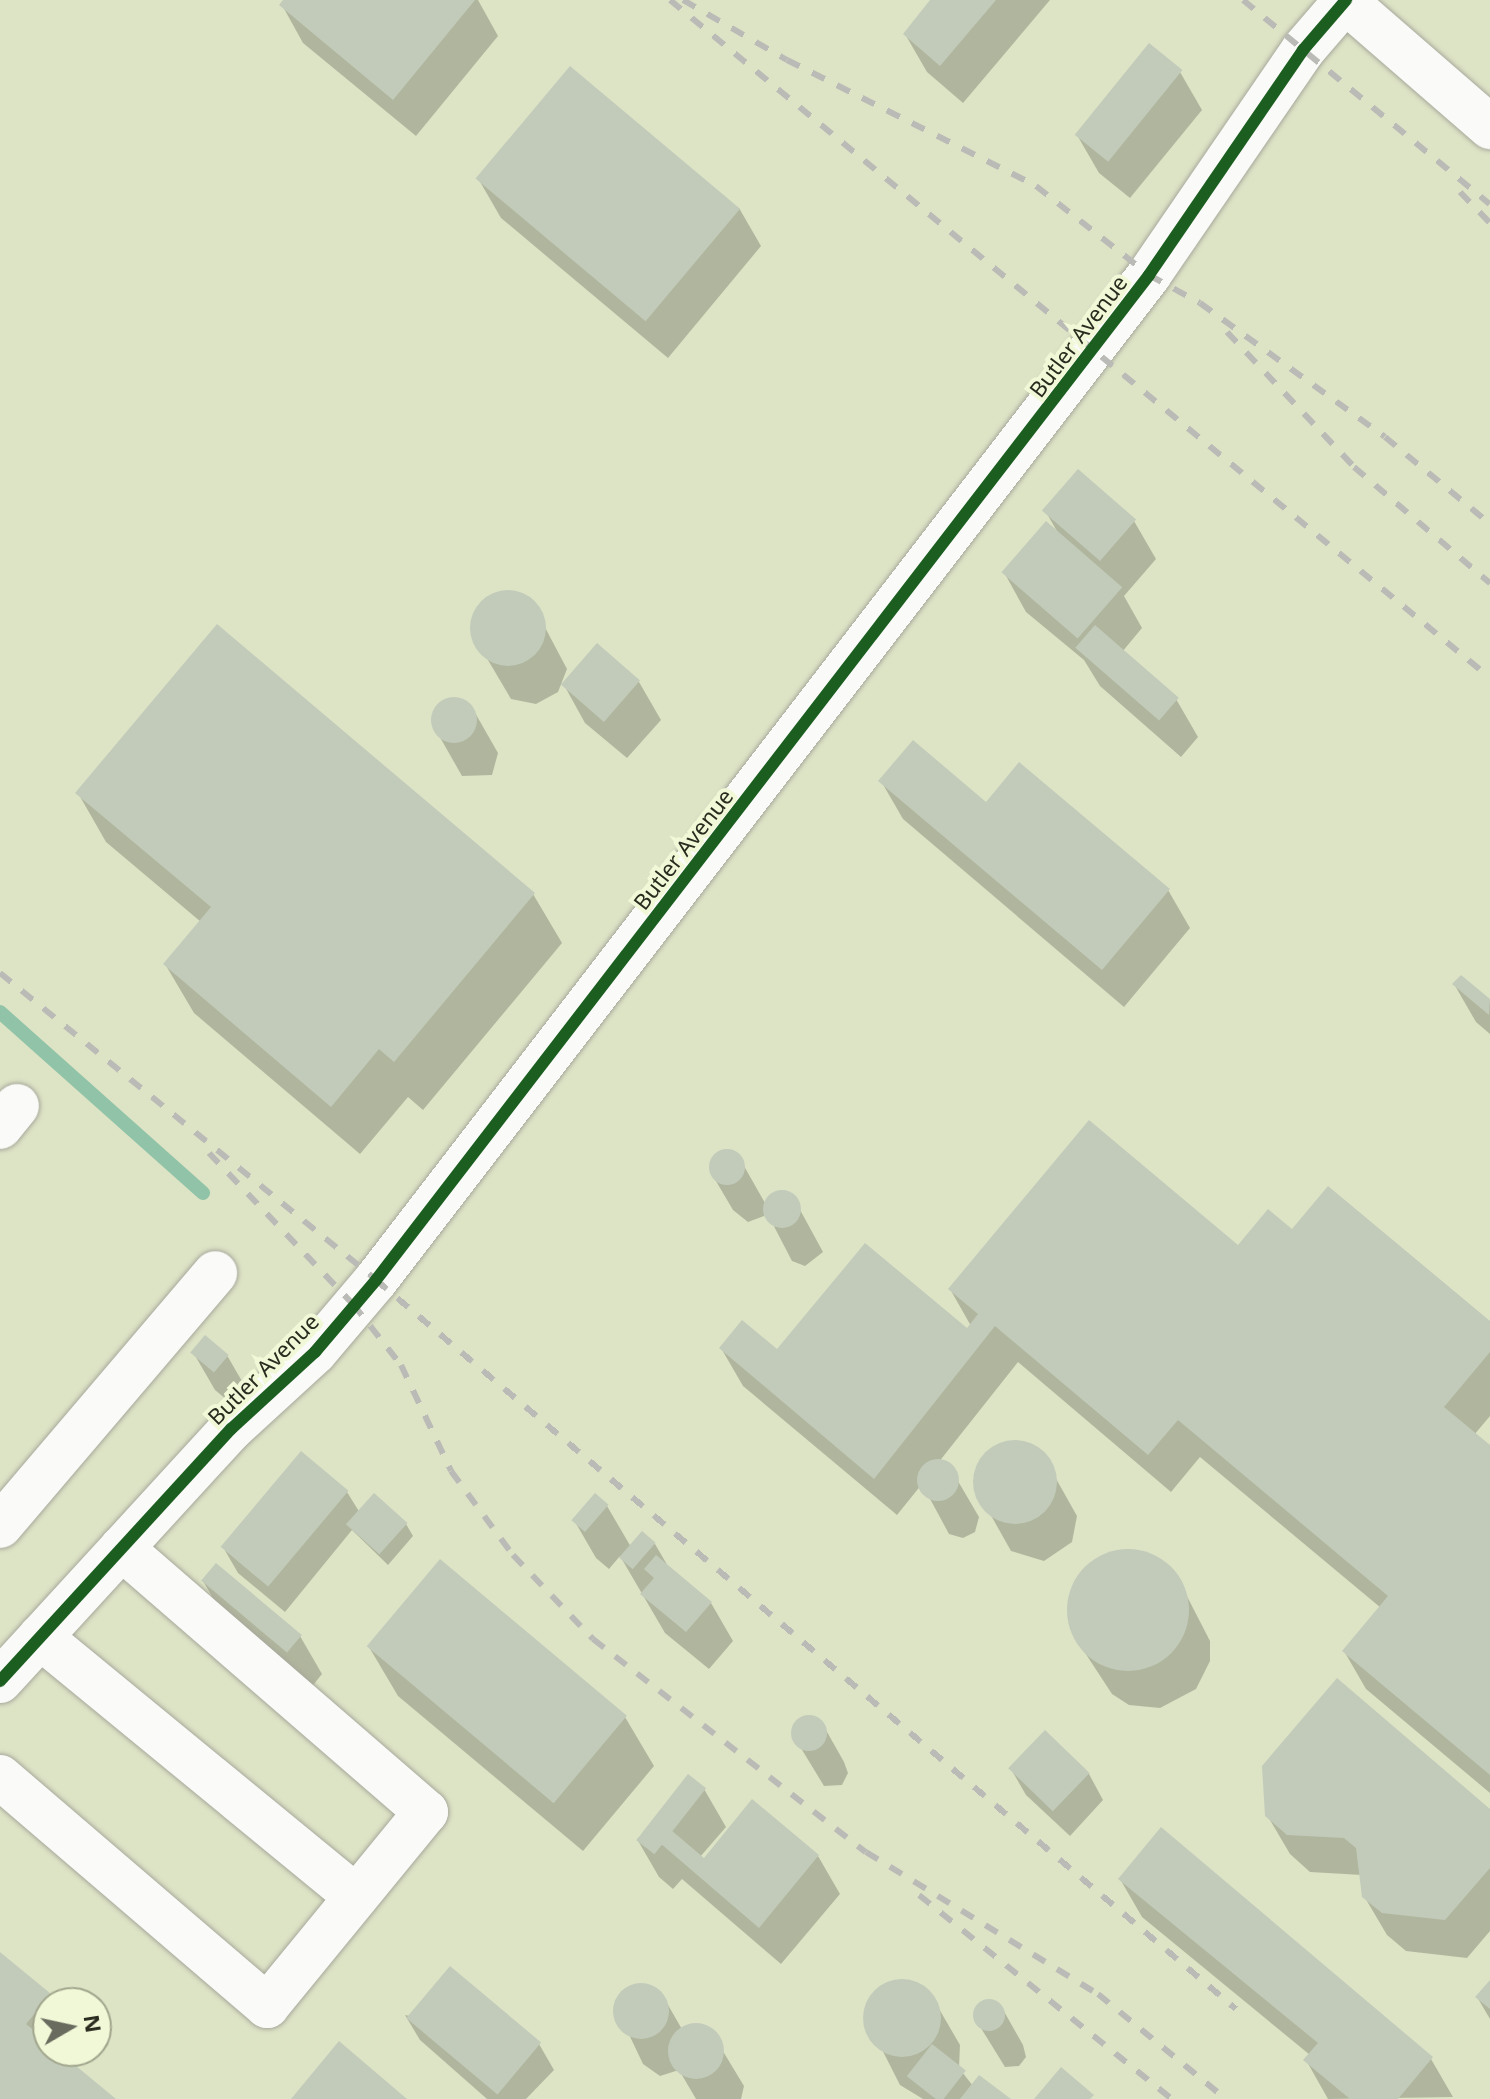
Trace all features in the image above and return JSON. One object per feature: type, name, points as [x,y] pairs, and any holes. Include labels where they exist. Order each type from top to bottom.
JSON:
[{"type":"street","points":[[1345,1],[1490,127]]},
{"type":"street","name":"Butler Avenue","points":[[0,1681],[231,1429],[315,1352],[376,1280],[1149,275],[1303,50],[1345,1]]},
{"type":"street","points":[[0,1526],[215,1273]]},
{"type":"street","points":[[0,1777],[267,2006],[426,1812],[121,1548]]},
{"type":"street","points":[[40,1637],[356,1897]]},
{"type":"shaded area","points":[[0,0],[1490,0],[1490,2099],[0,2099]]},
{"type":"building","points":[[283,0],[475,0],[393,100],[279,5]]},
{"type":"building","points":[[930,0],[996,0],[940,66],[903,34]]},
{"type":"building","points":[[1149,43],[1182,70],[1108,162],[1075,135]]},
{"type":"building","points":[[570,66],[740,209],[646,321],[476,179]]},
{"type":"building","points":[[1078,469],[1136,520],[1100,561],[1042,511]]},
{"type":"building","points":[[1046,521],[1122,587],[1078,639],[1001,572]]},
{"type":"building","points":[[516,590],[529,596],[540,607],[546,628],[544,643],[529,660],[516,666],[500,666],[487,660],[472,643],[470,620],[476,607],[493,592]]},
{"type":"building","points":[[217,624],[535,893],[394,1062],[379,1049],[331,1107],[163,964],[211,907],[75,793]]},
{"type":"building","points":[[1095,625],[1179,698],[1159,720],[1075,648]]},
{"type":"building","points":[[597,643],[640,680],[604,722],[561,685]]},
{"type":"building","points":[[454,697],[471,703],[477,720],[471,737],[454,743],[437,737],[431,720],[437,703]]},
{"type":"building","points":[[913,740],[986,802],[1019,762],[1170,889],[1102,970],[878,781]]},
{"type":"building","points":[[1461,975],[1490,999],[1489,1015],[1452,984]]},
{"type":"building","points":[[1089,1120],[1238,1245],[1268,1209],[1292,1229],[1328,1186],[1490,1321],[1490,1352],[1444,1407],[1490,1445],[1490,1775],[1342,1651],[1388,1596],[1178,1420],[1148,1455],[995,1326],[874,1479],[719,1348],[742,1320],[777,1349],[865,1243],[967,1328],[978,1314],[948,1289]]},
{"type":"building","points":[[727,1149],[740,1154],[745,1167],[740,1180],[727,1185],[714,1180],[709,1167],[714,1154]]},
{"type":"building","points":[[782,1190],[796,1195],[801,1209],[796,1223],[782,1228],[768,1223],[763,1209],[768,1195]]},
{"type":"building","points":[[205,1335],[229,1355],[214,1373],[190,1353]]},
{"type":"building","points":[[1015,1440],[1031,1443],[1045,1452],[1054,1466],[1057,1482],[1054,1498],[1045,1512],[1031,1521],[1015,1524],[999,1521],[985,1512],[976,1498],[973,1482],[976,1466],[985,1452],[999,1443]]},
{"type":"building","points":[[301,1451],[348,1491],[268,1587],[221,1547]]},
{"type":"building","points":[[938,1459],[953,1465],[959,1480],[953,1495],[938,1501],[923,1495],[917,1480],[923,1465]]},
{"type":"building","points":[[374,1493],[407,1523],[379,1554],[346,1524]]},
{"type":"building","points":[[595,1493],[609,1505],[585,1532],[571,1520]]},
{"type":"building","points":[[642,1531],[656,1543],[633,1569],[619,1557]]},
{"type":"building","points":[[1128,1549],[1151,1553],[1171,1567],[1185,1587],[1189,1610],[1185,1633],[1171,1653],[1151,1667],[1128,1671],[1105,1667],[1085,1653],[1071,1633],[1067,1610],[1071,1587],[1085,1567],[1105,1553]]},
{"type":"building","points":[[656,1555],[712,1602],[686,1632],[640,1594],[654,1578],[644,1569]]},
{"type":"building","points":[[440,1559],[627,1716],[554,1803],[367,1646]]},
{"type":"building","points":[[216,1563],[302,1635],[287,1653],[201,1581]]},
{"type":"building","points":[[1337,1678],[1490,1809],[1490,1868],[1445,1920],[1382,1913],[1362,1897],[1356,1848],[1344,1838],[1287,1835],[1265,1816],[1262,1766]]},
{"type":"building","points":[[809,1715],[822,1720],[827,1733],[822,1746],[809,1751],[796,1746],[791,1733],[796,1720]]},
{"type":"building","points":[[1045,1730],[1090,1773],[1053,1811],[1008,1768]]},
{"type":"building","points":[[688,1774],[706,1788],[654,1854],[636,1840]]},
{"type":"building","points":[[752,1799],[819,1855],[759,1928],[660,1843],[671,1830],[704,1858]]},
{"type":"building","points":[[1161,1827],[1433,2057],[1398,2099],[1350,2099],[1303,2060],[1318,2043],[1118,1879]]},
{"type":"building","points":[[0,1952],[42,1987],[32,1987],[32,2017],[26,2024],[32,2029],[32,2067],[77,2067],[116,2099],[0,2099]]},
{"type":"building","points":[[450,1966],[541,2042],[497,2095],[406,2018]]},
{"type":"building","points":[[902,1979],[917,1982],[930,1990],[938,2003],[941,2018],[938,2033],[930,2046],[917,2054],[902,2057],[887,2054],[874,2046],[866,2033],[863,2018],[866,2003],[874,1990],[887,1982]]},
{"type":"building","points":[[1490,1980],[1490,2009],[1475,1997]]},
{"type":"building","points":[[641,1983],[661,1991],[669,2011],[661,2031],[641,2039],[621,2031],[613,2011],[621,1991]]},
{"type":"building","points":[[989,1999],[1000,2004],[1005,2015],[1000,2026],[989,2031],[978,2026],[973,2015],[978,2004]]},
{"type":"building","points":[[696,2023],[716,2031],[724,2051],[716,2071],[696,2079],[676,2071],[668,2051],[676,2031]]},
{"type":"building","points":[[339,2041],[407,2099],[291,2099]]},
{"type":"building","points":[[932,2044],[966,2070],[944,2099],[936,2099],[907,2076]]},
{"type":"building","points":[[1061,2067],[1094,2095],[1090,2099],[1034,2099]]},
{"type":"building","points":[[979,2075],[1011,2099],[960,2099]]},
{"type":"waterway","points":[[0,1012],[203,1193]]},
{"type":"railway","points":[[670,0],[1490,678]]},
{"type":"railway","points":[[683,0],[787,60],[1036,186],[1149,275],[1200,303],[1385,437],[1490,524]]},
{"type":"railway","points":[[1243,0],[1490,204]]},
{"type":"railway","points":[[1460,192],[1490,223]]},
{"type":"railway","points":[[1227,332],[1354,467],[1490,583]]},
{"type":"railway","points":[[0,973],[376,1280],[1236,2009]]},
{"type":"railway","points":[[209,1153],[353,1304],[401,1365],[451,1471],[513,1555],[593,1639],[866,1852],[1098,1994],[1226,2099]]},
{"type":"railway","points":[[919,1895],[1172,2099]]},
{"type":"cycle path","points":[[0,1681],[231,1429],[315,1352],[376,1280],[1149,275],[1303,50],[1346,0]]}]
